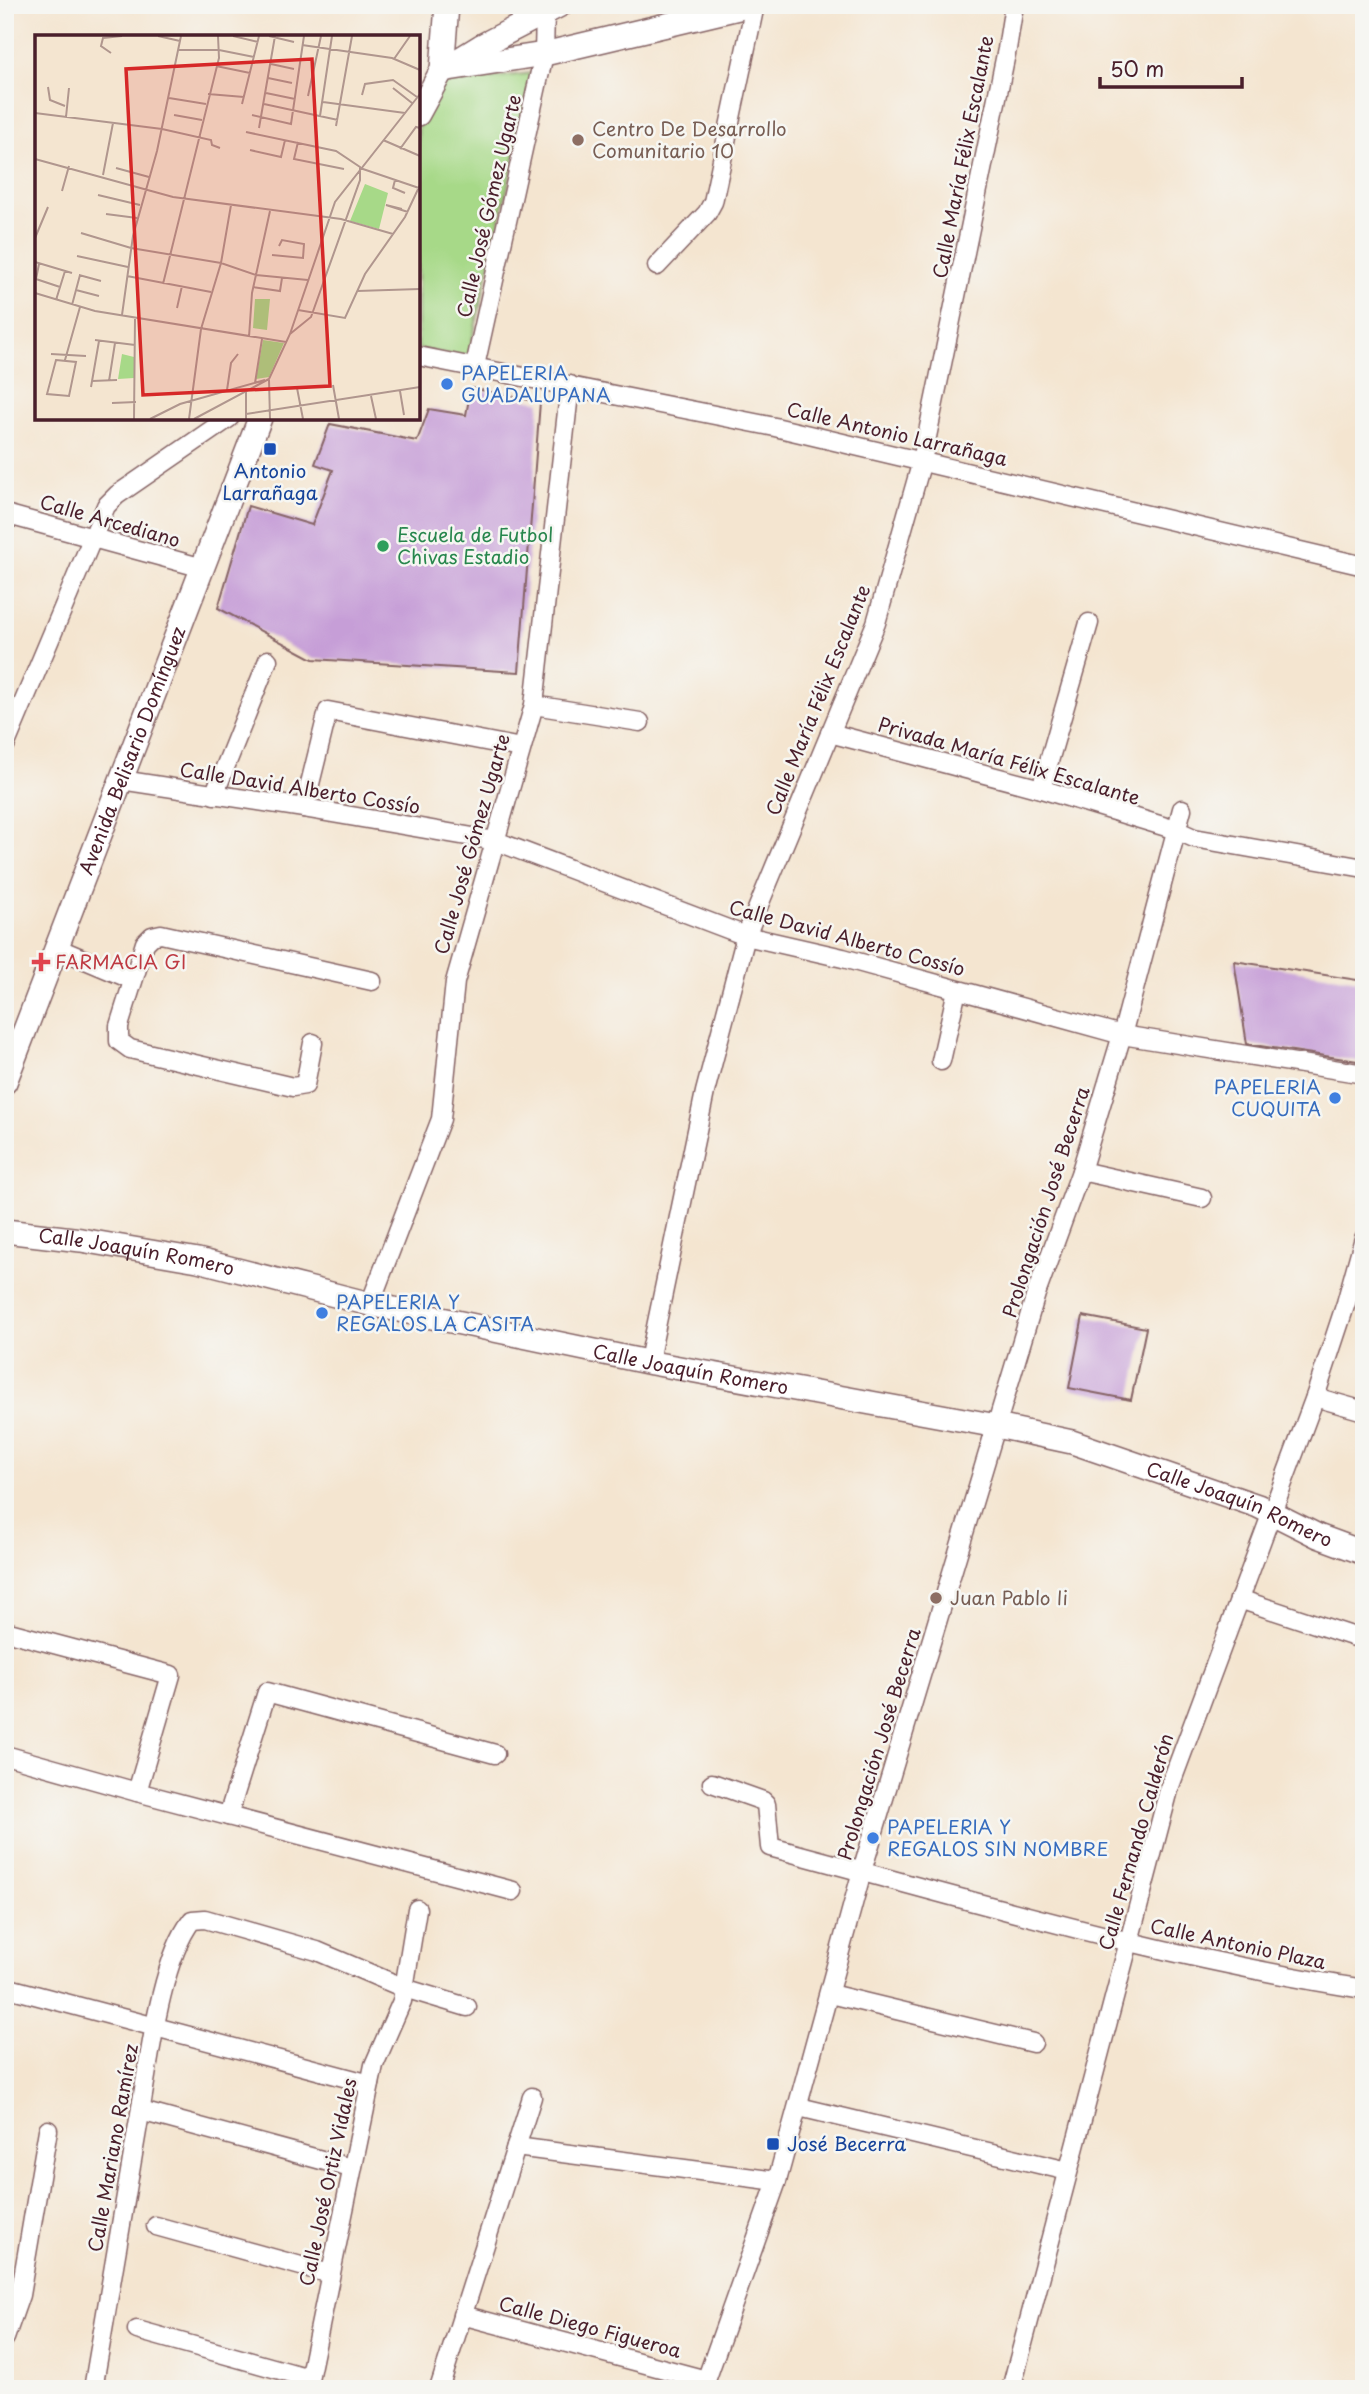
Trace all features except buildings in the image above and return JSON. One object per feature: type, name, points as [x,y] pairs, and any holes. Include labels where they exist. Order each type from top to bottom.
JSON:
[{"type":"street","points":[[420,110],[442,70],[447,5]]},
{"type":"street","points":[[442,70],[544,54],[753,5],[713,202],[707,213],[657,266]]},
{"type":"street","name":"Calle María Félix Escalante","points":[[652,1363],[650,1351],[705,1092],[746,936],[876,623],[922,461],[1005,62],[1014,5]]},
{"type":"street","points":[[442,70],[481,46],[553,9]]},
{"type":"street","name":"Calle José Gómez Ugarte","points":[[475,366],[553,9]]},
{"type":"street","name":"Calle Antonio Larrañaga","points":[[420,356],[775,427],[1364,566]]},
{"type":"street","name":"Calle José Gómez Ugarte","points":[[370,1304],[441,1119],[455,982],[534,705],[570,385]]},
{"type":"street","points":[[5,746],[106,506],[117,495],[226,420]]},
{"type":"street","name":"Avenida Belisario Domínguez","points":[[5,1082],[259,420]]},
{"type":"street","name":"Calle Arcediano","points":[[5,514],[203,568]]},
{"type":"street","points":[[1041,789],[1088,623]]},
{"type":"street","points":[[214,795],[268,660]]},
{"type":"street","points":[[534,705],[640,722]]},
{"type":"street","points":[[304,808],[328,711],[521,748]]},
{"type":"street","name":"Privada María Félix Escalante","points":[[830,733],[1041,789],[1176,830],[1194,838],[1364,868]]},
{"type":"street","name":"Calle David Alberto Cossío","points":[[121,780],[496,841],[746,936],[843,958],[1122,1035],[1364,1074]]},
{"type":"street","name":"Prolongación José Becerra","points":[[704,2384],[777,2181],[862,1871],[1036,1294],[1081,1171],[1122,1035],[1182,809]]},
{"type":"street","points":[[313,1043],[305,1085],[293,1087],[130,1049],[119,1041],[119,1026],[145,943],[152,936],[161,934],[372,981]]},
{"type":"street","points":[[57,948],[133,980]]},
{"type":"street","points":[[941,1060],[957,990]]},
{"type":"street","points":[[1081,1171],[1202,1198]]},
{"type":"street","name":"Calle Joaquín Romero","points":[[5,1231],[81,1240],[198,1260],[370,1304],[652,1363],[1072,1442],[1273,1512],[1318,1536],[1364,1552]]},
{"type":"street","name":"Calle Fernando Calderón","points":[[1011,2389],[1170,1786],[1315,1398],[1364,1238]]},
{"type":"street","points":[[1346,1303],[1364,1309]]},
{"type":"street","points":[[1315,1398],[1364,1411]]},
{"type":"street","points":[[1239,1599],[1364,1640]]},
{"type":"street","points":[[5,1631],[171,1675],[137,1792]]},
{"type":"street","points":[[228,1816],[267,1692],[495,1754]]},
{"type":"street","points":[[5,1755],[513,1891]]},
{"type":"street","name":"Calle Antonio Plaza","points":[[712,1783],[766,1804],[770,1846],[1128,1942],[1290,1978],[1364,1989]]},
{"type":"street","name":"Calle José Ortiz Vidales","points":[[308,2383],[374,2064],[401,2001],[417,1909]]},
{"type":"street","name":"Calle Mariano Ramírez","points":[[93,2389],[155,2026],[172,1957],[192,1920],[205,1919],[317,1951],[404,1988]]},
{"type":"street","points":[[5,1987],[370,2084]]},
{"type":"street","points":[[404,1988],[467,2007]]},
{"type":"street","points":[[830,1994],[1033,2043]]},
{"type":"street","points":[[439,2389],[532,2097]]},
{"type":"street","points":[[799,2107],[1068,2171]]},
{"type":"street","points":[[141,2112],[351,2168]]},
{"type":"street","points":[[5,2337],[19,2295],[48,2130]]},
{"type":"street","points":[[516,2147],[777,2181]]},
{"type":"street","points":[[156,2226],[330,2273]]},
{"type":"street","name":"Calle Diego Figueroa","points":[[463,2315],[704,2384]]},
{"type":"street","points":[[137,2330],[308,2383]]},
{"type":"green space","points":[[534,73],[468,358],[420,349],[420,124],[440,83]]},
{"type":"place","name":"Centro De Desarrollo Comunitario 10","points":[[578,140]]},
{"type":"place","name":"PAPELERIA GUADALUPANA","points":[[447,384]]},
{"type":"place","name":"Antonio Larrañaga","points":[[270,449]]},
{"type":"place","name":"Escuela de Futbol Chivas Estadio","points":[[383,546]]},
{"type":"place","name":"FARMACIA GI","points":[[41,962]]},
{"type":"place","name":"PAPELERIA CUQUITA","points":[[1335,1098]]},
{"type":"place","name":"PAPELERIA Y REGALOS LA CASITA","points":[[322,1313]]},
{"type":"place","name":"Juan Pablo Ii","points":[[936,1598]]},
{"type":"place","name":"PAPELERIA Y REGALOS SIN NOMBRE","points":[[873,1838]]},
{"type":"place","name":"José Becerra","points":[[773,2144]]}]
